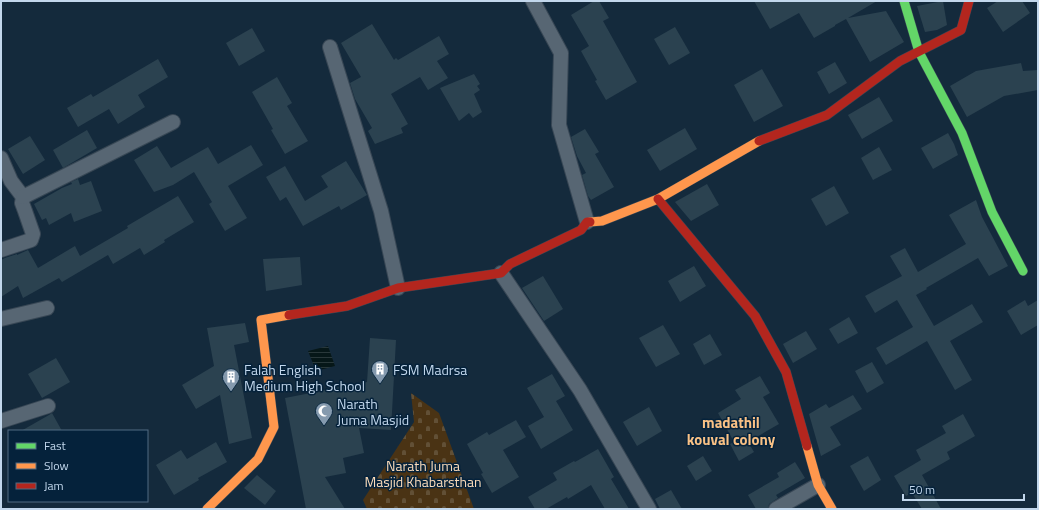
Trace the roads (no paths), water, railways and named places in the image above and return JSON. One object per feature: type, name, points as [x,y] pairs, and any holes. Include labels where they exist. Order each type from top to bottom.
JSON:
[{"type":"street","points":[[533,1],[561,53],[559,126],[587,222]]},
{"type":"street","points":[[904,1],[919,52],[962,134],[992,212],[1023,271]]},
{"type":"street","points":[[207,509],[258,459],[274,427],[261,320],[347,306],[398,288],[501,273],[510,264],[581,230],[587,222],[602,221],[658,199],[763,139],[826,115],[900,61],[961,30],[969,1]]},
{"type":"street","points":[[330,47],[381,211],[398,288]]},
{"type":"street","points":[[23,197],[173,122]]},
{"type":"street","points":[[1,158],[11,181],[23,197],[22,203],[33,234],[31,240],[1,250]]},
{"type":"street","points":[[658,199],[755,316],[786,372],[818,485],[832,509]]},
{"type":"street","points":[[501,273],[580,390],[649,509]]},
{"type":"street","points":[[1,319],[47,308]]},
{"type":"street","points":[[1,421],[48,406]]},
{"type":"street","points":[[776,509],[818,485]]},
{"type":"place","name":"FSM Madrsa","points":[[380,384]]},
{"type":"place","name":"Falah English Medium High School","points":[[231,392]]},
{"type":"place","name":"Narath Juma Masjid","points":[[324,426]]},
{"type":"district","name":"madathil kouval colony","points":[[731,430]]},
{"type":"park label","name":"Narath Juma Masjid Khabarsthan","points":[[423,474]]}]
